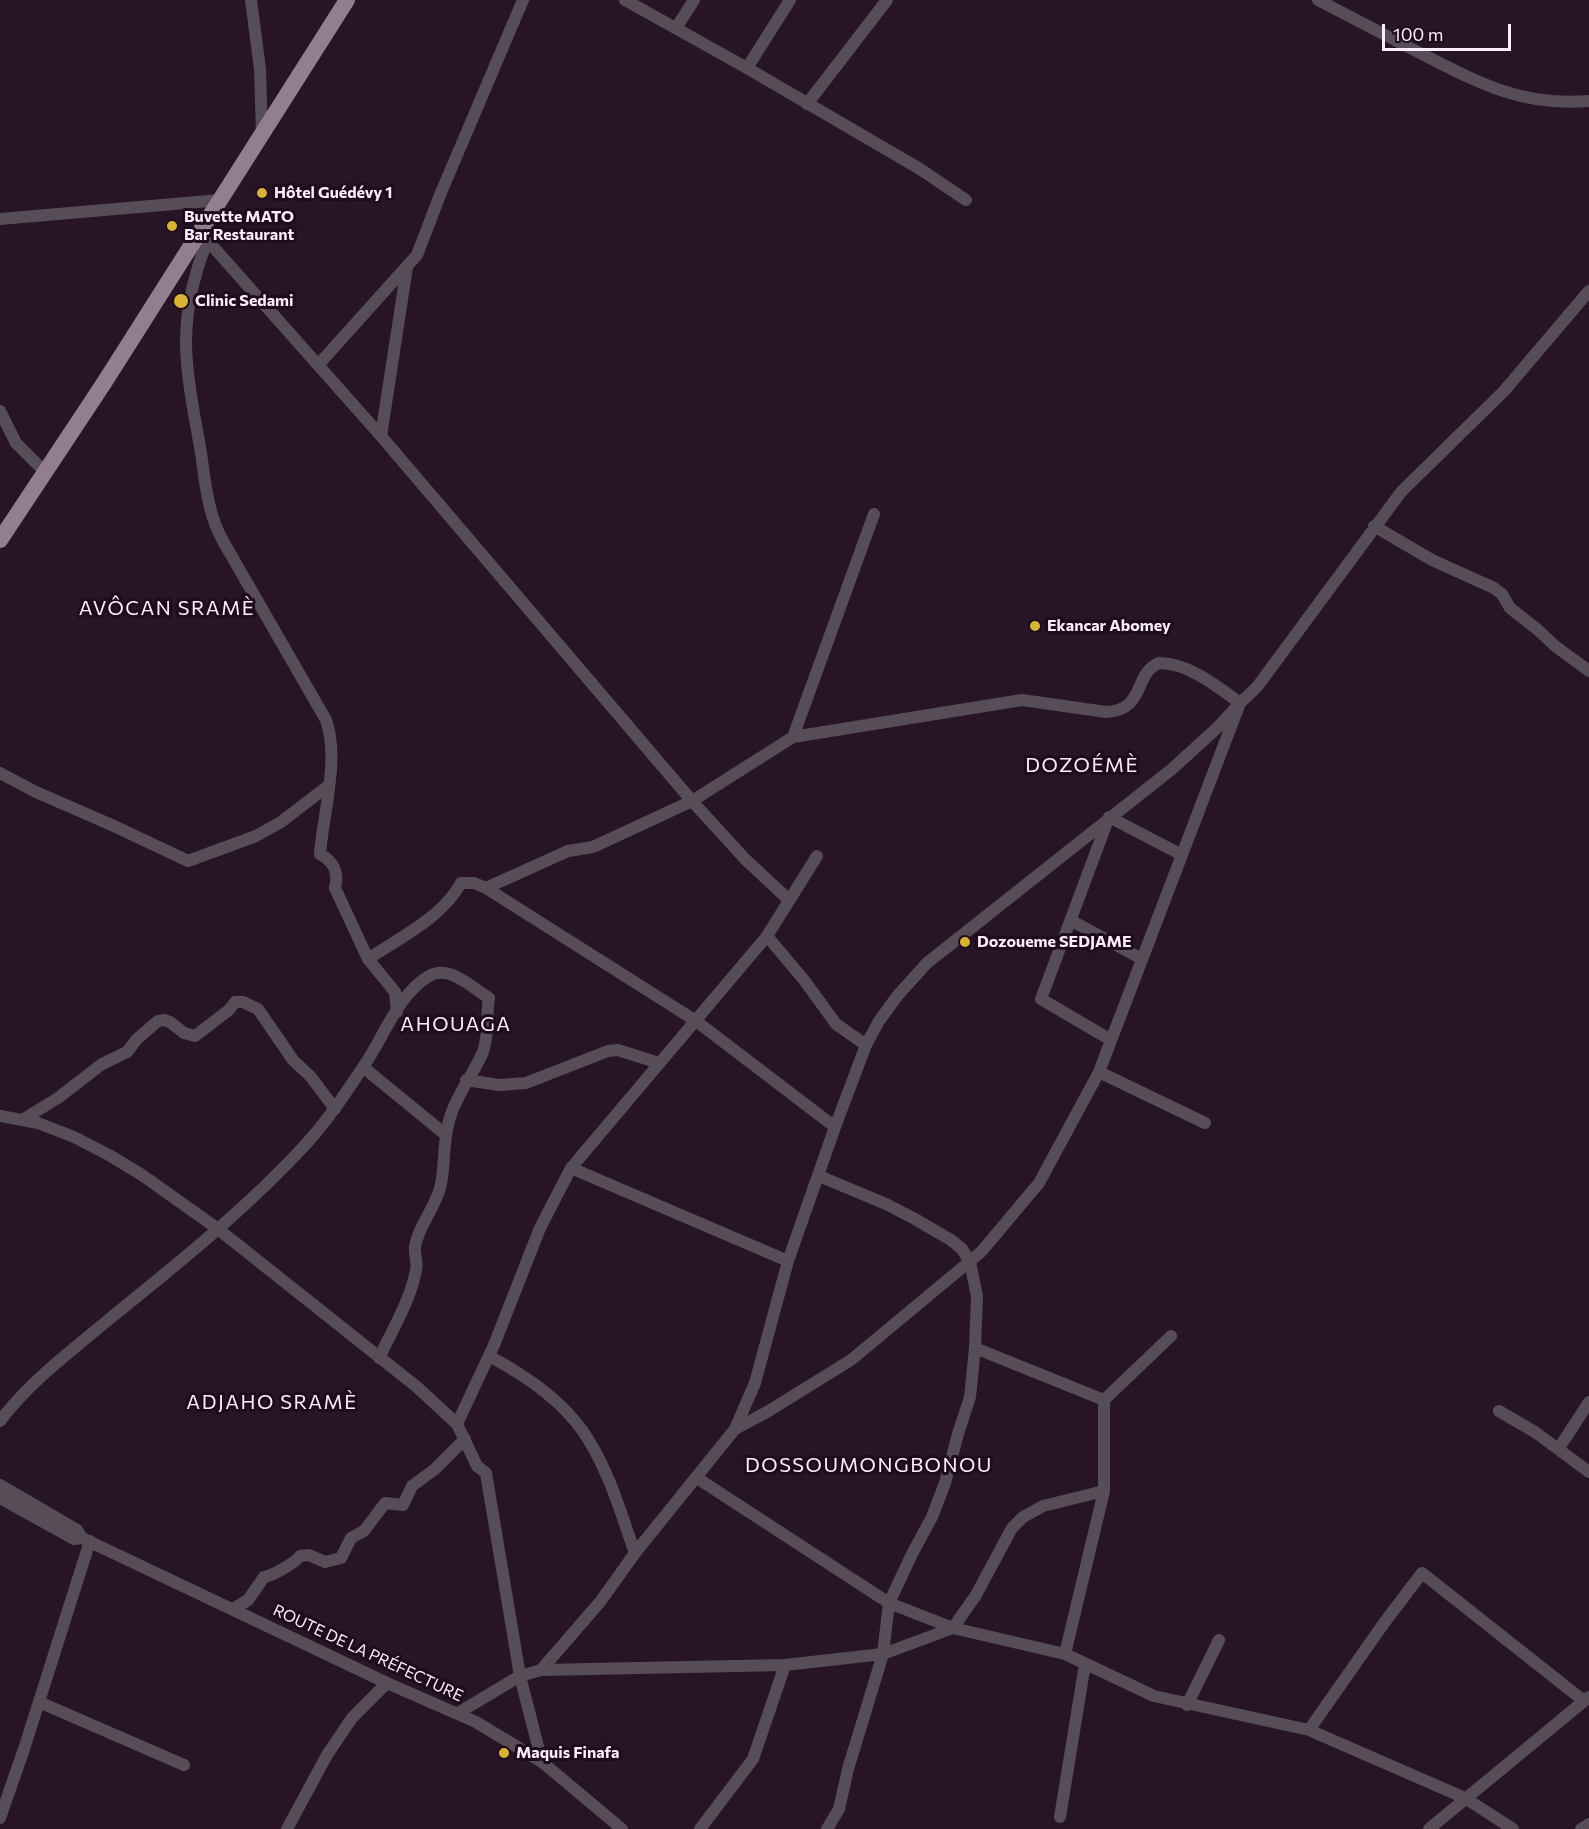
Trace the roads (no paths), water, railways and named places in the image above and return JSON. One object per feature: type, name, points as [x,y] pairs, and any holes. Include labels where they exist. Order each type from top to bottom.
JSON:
[{"type":"main road","points":[[0,540],[44,471],[204,236],[220,200],[347,0]]},
{"type":"street","points":[[251,0],[260,69],[262,134]]},
{"type":"street","points":[[319,364],[417,255],[523,0]]},
{"type":"street","points":[[625,0],[920,169],[966,200]]},
{"type":"street","points":[[676,28],[694,0]]},
{"type":"street","points":[[747,68],[790,0]]},
{"type":"street","points":[[807,104],[887,0]]},
{"type":"street","points":[[1318,0],[1489,87],[1530,99],[1555,102],[1589,101]]},
{"type":"street","points":[[0,219],[220,200]]},
{"type":"street","points":[[204,236],[319,364],[692,801],[745,859],[789,900]]},
{"type":"street","points":[[204,236],[186,339],[187,362],[209,499],[217,531],[326,720],[331,741],[320,854],[332,861],[338,877],[335,888],[368,959],[395,992],[397,1013]]},
{"type":"street","points":[[381,436],[407,267]]},
{"type":"street","points":[[541,1670],[600,1602],[635,1553],[735,1429],[755,1383],[789,1261],[835,1127],[866,1045],[898,995],[927,963],[1172,769],[1217,728],[1257,687],[1401,492],[1504,391],[1589,291]]},
{"type":"street","points":[[0,411],[16,443],[44,471]]},
{"type":"street","points":[[793,738],[874,514]]},
{"type":"street","points":[[1374,526],[1432,560],[1494,588],[1502,594],[1510,608],[1589,671]]},
{"type":"street","points":[[486,888],[568,851],[593,847],[692,801],[793,738],[1022,700],[1106,712],[1115,711],[1132,702],[1149,670],[1159,663],[1172,665],[1198,676],[1240,703]]},
{"type":"street","points":[[735,1429],[767,1412],[851,1359],[981,1252],[1039,1183],[1099,1072],[1240,703]]},
{"type":"street","points":[[0,773],[45,797],[188,861],[256,836],[273,827],[328,786]]},
{"type":"street","points":[[1109,817],[1182,855]]},
{"type":"street","points":[[1109,817],[1041,999],[1111,1040]]},
{"type":"street","points":[[457,1424],[489,1356],[540,1228],[571,1168],[767,936],[817,856]]},
{"type":"street","points":[[368,959],[432,916],[455,894],[461,883],[474,883],[486,888],[696,1021],[835,1127]]},
{"type":"street","points":[[1072,921],[1142,959]]},
{"type":"street","points":[[767,936],[804,980],[836,1024],[866,1045]]},
{"type":"street","points":[[0,1421],[37,1381],[218,1229],[306,1144],[335,1109],[406,996],[432,974],[455,975],[489,998],[486,1015],[486,1041],[456,1102],[446,1135],[441,1185],[437,1200],[415,1248],[417,1262],[414,1278],[379,1358]]},
{"type":"street","points":[[22,1120],[58,1098],[102,1064],[127,1052],[137,1039],[158,1021],[170,1022],[184,1033],[195,1036],[235,1002],[243,1002],[258,1009],[293,1060],[311,1077],[335,1109]]},
{"type":"street","points":[[466,1080],[499,1085],[526,1083],[608,1050],[618,1050],[659,1063]]},
{"type":"street","points":[[363,1067],[446,1135]]},
{"type":"street","points":[[1099,1072],[1205,1123]]},
{"type":"street","points":[[0,1116],[22,1120],[66,1134],[109,1155],[142,1175],[218,1229],[417,1386],[457,1424],[477,1466],[486,1473],[520,1676],[542,1762]]},
{"type":"street","points":[[571,1168],[789,1261]]},
{"type":"street","points":[[819,1176],[861,1192],[915,1218],[962,1249],[970,1262],[977,1296],[970,1396],[945,1483],[932,1517],[889,1604],[883,1654],[848,1769],[839,1809],[827,1829]]},
{"type":"street","points":[[1065,1654],[1104,1491],[1104,1400],[1171,1336]]},
{"type":"street","points":[[975,1348],[1104,1400]]},
{"type":"street","points":[[489,1356],[531,1381],[564,1410],[581,1429],[596,1452],[611,1486],[635,1553]]},
{"type":"street","points":[[1559,1448],[1589,1402]]},
{"type":"street","points":[[1499,1411],[1559,1448],[1589,1472]]},
{"type":"street","points":[[233,1609],[248,1600],[264,1577],[272,1576],[290,1563],[297,1561],[300,1556],[309,1555],[325,1562],[341,1558],[351,1539],[364,1531],[385,1503],[403,1505],[412,1486],[435,1469],[465,1439]]},
{"type":"street","points":[[697,1478],[889,1604],[953,1628],[1065,1654],[1154,1696],[1309,1730],[1465,1798],[1513,1829]]},
{"type":"street","name":"ROUTE DE LA PRÉFECTURE","points":[[0,1485],[77,1530],[86,1539],[497,1733],[542,1762],[622,1829]]},
{"type":"street","points":[[458,1713],[520,1676],[541,1670],[785,1665],[883,1654],[953,1628],[976,1595],[1012,1528],[1023,1517],[1043,1506],[1104,1491]]},
{"type":"street","name":"ROUTE DE LA PRÉFECTURE","points":[[0,1498],[74,1539],[86,1539]]},
{"type":"street","points":[[0,1818],[39,1702],[86,1539]]},
{"type":"street","points":[[1309,1730],[1422,1573],[1587,1699],[1429,1829]]},
{"type":"street","points":[[1187,1705],[1219,1640]]},
{"type":"street","points":[[1060,1817],[1085,1664]]},
{"type":"street","points":[[700,1829],[753,1759],[785,1665]]},
{"type":"street","points":[[287,1829],[327,1755],[345,1727],[387,1683]]},
{"type":"street","points":[[39,1702],[184,1765]]},
{"type":"street","points":[[1581,1829],[1589,1824]]},
{"type":"place","name":"Hôtel Guédévy 1","points":[[262,193]]},
{"type":"place","name":"Buvette MATO Bar Restaurant","points":[[172,226]]},
{"type":"place","name":"Clinic Sedami","points":[[181,301]]},
{"type":"place","name":"Ekancar Abomey","points":[[1035,626]]},
{"type":"place","name":"Dozoueme SEDJAME","points":[[965,942]]},
{"type":"place","name":"Maquis Finafa","points":[[504,1753]]},
{"type":"district","name":"AVÔCAN SRAMÈ","points":[[167,608]]},
{"type":"district","name":"DOZOÉMÈ","points":[[1082,765]]},
{"type":"district","name":"AHOUAGA","points":[[456,1024]]},
{"type":"district","name":"ADJAHO SRAMÈ","points":[[272,1402]]},
{"type":"district","name":"DOSSOUMONGBONOU","points":[[869,1465]]}]
